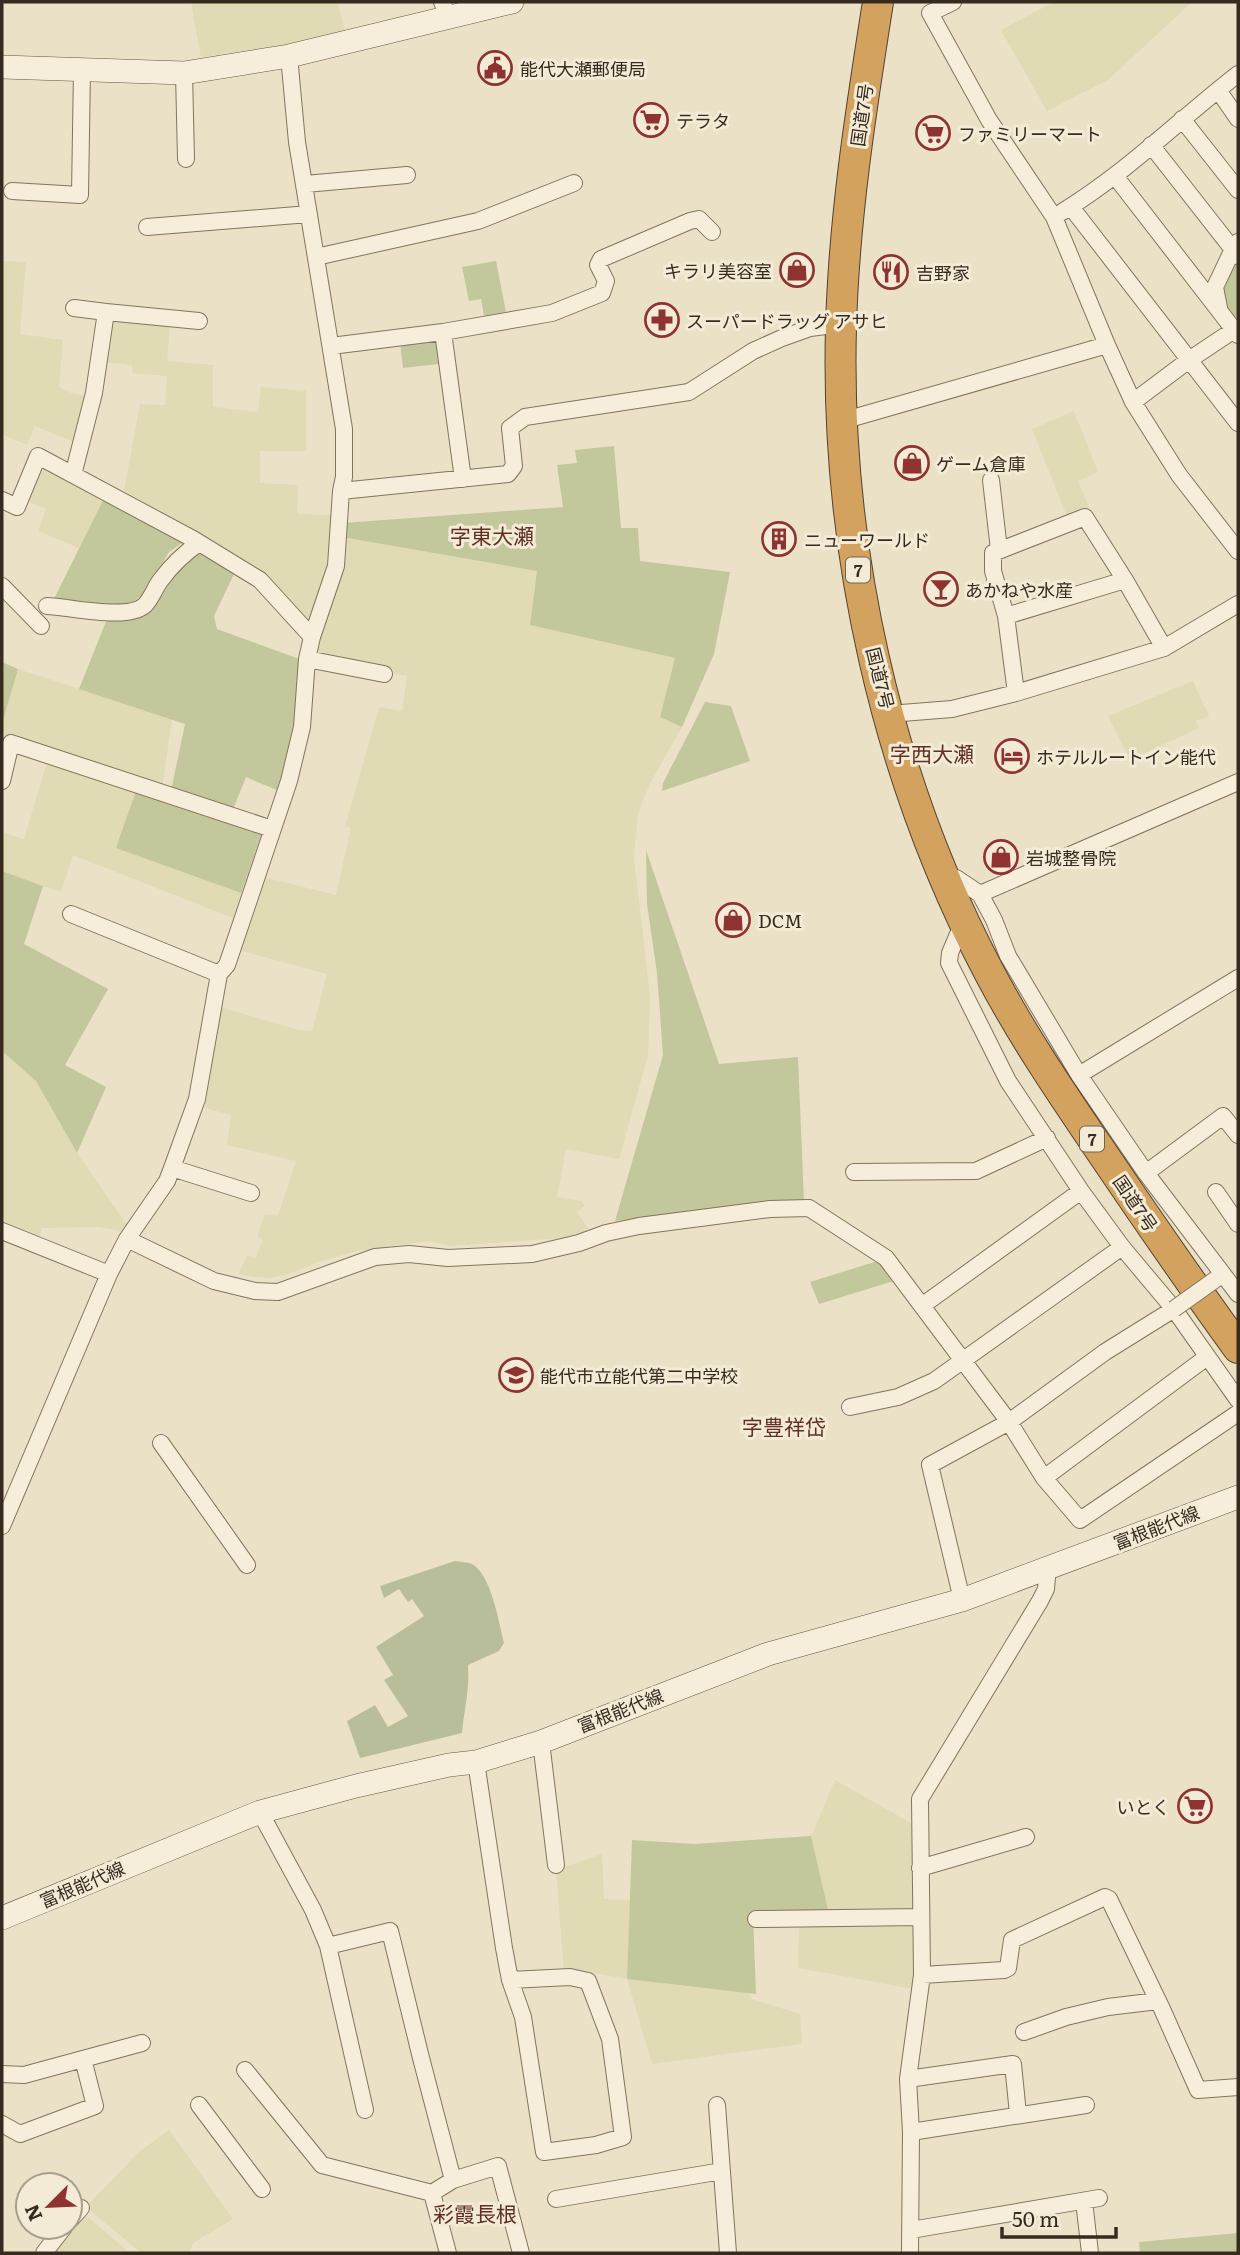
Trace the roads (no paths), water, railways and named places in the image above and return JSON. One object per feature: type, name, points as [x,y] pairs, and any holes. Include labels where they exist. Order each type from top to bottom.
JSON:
[{"type":"highway","name":"国道7号","points":[[878,2],[853,167],[841,324],[842,421],[848,497],[859,573],[869,629],[890,714],[914,797],[946,880],[988,971],[1040,1059],[1238,1348]]},
{"type":"main road","points":[[2,67],[184,73],[289,56],[445,10],[512,2]]},
{"type":"main road","name":"富根能代線","points":[[2,1918],[260,1812],[356,1786],[449,1765],[476,1762],[541,1742],[768,1654],[962,1600],[1238,1497]]},
{"type":"street","points":[[953,2],[925,7],[989,120],[1054,217],[1133,402],[1179,475],[1238,551]]},
{"type":"street","points":[[2,1526],[109,1274],[127,1239],[167,1181],[197,1099],[219,974],[227,965],[289,781],[302,727],[307,659],[336,566],[344,477],[344,429],[297,142],[289,56]]},
{"type":"street","points":[[12,191],[80,195],[82,69]]},
{"type":"street","points":[[184,73],[186,159]]},
{"type":"street","points":[[1054,217],[1115,176],[1238,74]]},
{"type":"street","points":[[1218,90],[1238,119]]},
{"type":"street","points":[[1182,119],[1238,190]]},
{"type":"street","points":[[1151,145],[1236,249],[1215,287],[1219,310]]},
{"type":"street","points":[[304,184],[407,175]]},
{"type":"street","points":[[1115,176],[1236,332],[1189,360],[1133,402]]},
{"type":"street","points":[[316,257],[478,221],[574,183]]},
{"type":"street","points":[[1071,207],[1238,423]]},
{"type":"street","points":[[148,227],[309,214]]},
{"type":"street","points":[[331,346],[443,332],[552,313],[602,293],[606,282],[598,265],[601,259],[690,221],[699,219],[712,232]]},
{"type":"street","points":[[74,308],[199,321]]},
{"type":"street","points":[[74,475],[94,393],[106,312]]},
{"type":"street","points":[[341,491],[508,474],[514,466],[510,428],[525,417],[689,392],[753,351],[782,338],[810,328],[841,324]]},
{"type":"street","points":[[443,332],[463,479]]},
{"type":"street","points":[[842,421],[1107,345]]},
{"type":"street","points":[[2,500],[17,507],[38,456],[199,542],[260,580],[312,637]]},
{"type":"street","points":[[991,480],[999,550]]},
{"type":"street","points":[[1016,693],[1006,616],[993,571],[993,553],[1086,517],[1164,648]]},
{"type":"street","points":[[47,606],[130,613],[145,605],[158,583],[180,556],[199,542]]},
{"type":"street","points":[[1006,616],[1125,580]]},
{"type":"street","points":[[2,586],[41,626]]},
{"type":"street","points":[[890,714],[952,709],[1016,693],[1164,648],[1238,604]]},
{"type":"street","points":[[307,659],[384,674]]},
{"type":"street","points":[[2,781],[11,743],[272,829]]},
{"type":"street","points":[[980,894],[1238,782]]},
{"type":"street","points":[[946,880],[956,878],[980,894],[1008,956],[1079,1075],[1220,1276],[1238,1294]]},
{"type":"street","points":[[71,914],[219,974]]},
{"type":"street","points":[[964,920],[950,953],[949,963],[1008,1081],[1081,1191],[1122,1247],[1174,1309],[1238,1400]]},
{"type":"street","points":[[1079,1075],[1238,978]]},
{"type":"street","points":[[1146,1173],[1223,1116],[1238,1135]]},
{"type":"street","points":[[854,1172],[976,1171],[1047,1139]]},
{"type":"street","points":[[172,1168],[251,1193]]},
{"type":"street","points":[[923,1305],[1081,1191]]},
{"type":"street","points":[[1216,1192],[1238,1224]]},
{"type":"street","points":[[127,1239],[214,1281],[278,1292],[375,1257],[409,1254],[448,1258],[532,1254],[639,1226],[770,1209],[809,1209],[886,1258],[1009,1422],[1044,1478],[1080,1520],[1238,1413]]},
{"type":"street","points":[[2,1231],[109,1274]]},
{"type":"street","points":[[850,1407],[898,1397],[934,1381],[1122,1247]]},
{"type":"street","points":[[962,1600],[930,1465],[1009,1422],[1105,1352],[1174,1309],[1238,1264]]},
{"type":"street","points":[[1044,1478],[1207,1357]]},
{"type":"street","points":[[161,1443],[247,1564]]},
{"type":"street","points":[[910,2253],[911,2132],[908,2079],[922,1975],[920,1799],[1041,1601],[1048,1566]]},
{"type":"street","points":[[541,1742],[556,1865]]},
{"type":"street","points":[[476,1762],[510,1980],[523,2017],[544,2152],[596,2145],[623,2137],[610,2039],[588,1981],[570,1977],[510,1980]]},
{"type":"street","points":[[260,1812],[313,1910],[328,1946],[365,2110]]},
{"type":"street","points":[[920,1868],[1026,1837]]},
{"type":"street","points":[[922,1975],[1004,1970],[1008,1968],[1012,1940],[1105,1897],[1109,1899],[1198,2090],[1238,2087]]},
{"type":"street","points":[[756,1919],[921,1917]]},
{"type":"street","points":[[328,1946],[390,1931],[453,2180]]},
{"type":"street","points":[[1024,2032],[1066,2017],[1108,2007],[1158,2001]]},
{"type":"street","points":[[2,2074],[24,2075],[142,2043]]},
{"type":"street","points":[[2,2124],[20,2134],[96,2106],[83,2059]]},
{"type":"street","points":[[908,2079],[1013,2064],[1018,2114]]},
{"type":"street","points":[[245,2070],[321,2165],[432,2193],[453,2180],[498,2166],[521,2253]]},
{"type":"street","points":[[199,2105],[262,2189]]},
{"type":"street","points":[[717,2105],[728,2253]]},
{"type":"street","points":[[911,2132],[1086,2105]]},
{"type":"street","points":[[556,2199],[722,2171]]},
{"type":"street","points":[[432,2193],[449,2253]]},
{"type":"street","points":[[911,2230],[1091,2200],[1090,2253]]},
{"type":"place","name":"能代大瀬郵便局","points":[[495,68]]},
{"type":"place","name":"テラタ","points":[[651,120]]},
{"type":"place","name":"ファミリーマート","points":[[933,133]]},
{"type":"place","name":"キラリ美容室","points":[[797,270]]},
{"type":"place","name":"吉野家","points":[[891,272]]},
{"type":"place","name":"スーパードラッグ アサヒ","points":[[662,320]]},
{"type":"place","name":"ゲーム倉庫","points":[[912,463]]},
{"type":"place","name":"ニューワールド","points":[[779,539]]},
{"type":"place","name":"あかねや水産","points":[[941,589]]},
{"type":"place","name":"ホテルルートイン能代","points":[[1012,756]]},
{"type":"place","name":"岩城整骨院","points":[[1001,857]]},
{"type":"place","name":"DCM","points":[[733,920]]},
{"type":"place","name":"能代市立能代第二中学校","points":[[516,1375]]},
{"type":"place","name":"いとく","points":[[1195,1806]]},
{"type":"district","name":"字東大瀬","points":[[492,534]]},
{"type":"district","name":"字西大瀬","points":[[932,752]]},
{"type":"district","name":"字豊祥岱","points":[[784,1425]]},
{"type":"district","name":"彩霞長根","points":[[475,2212]]}]
